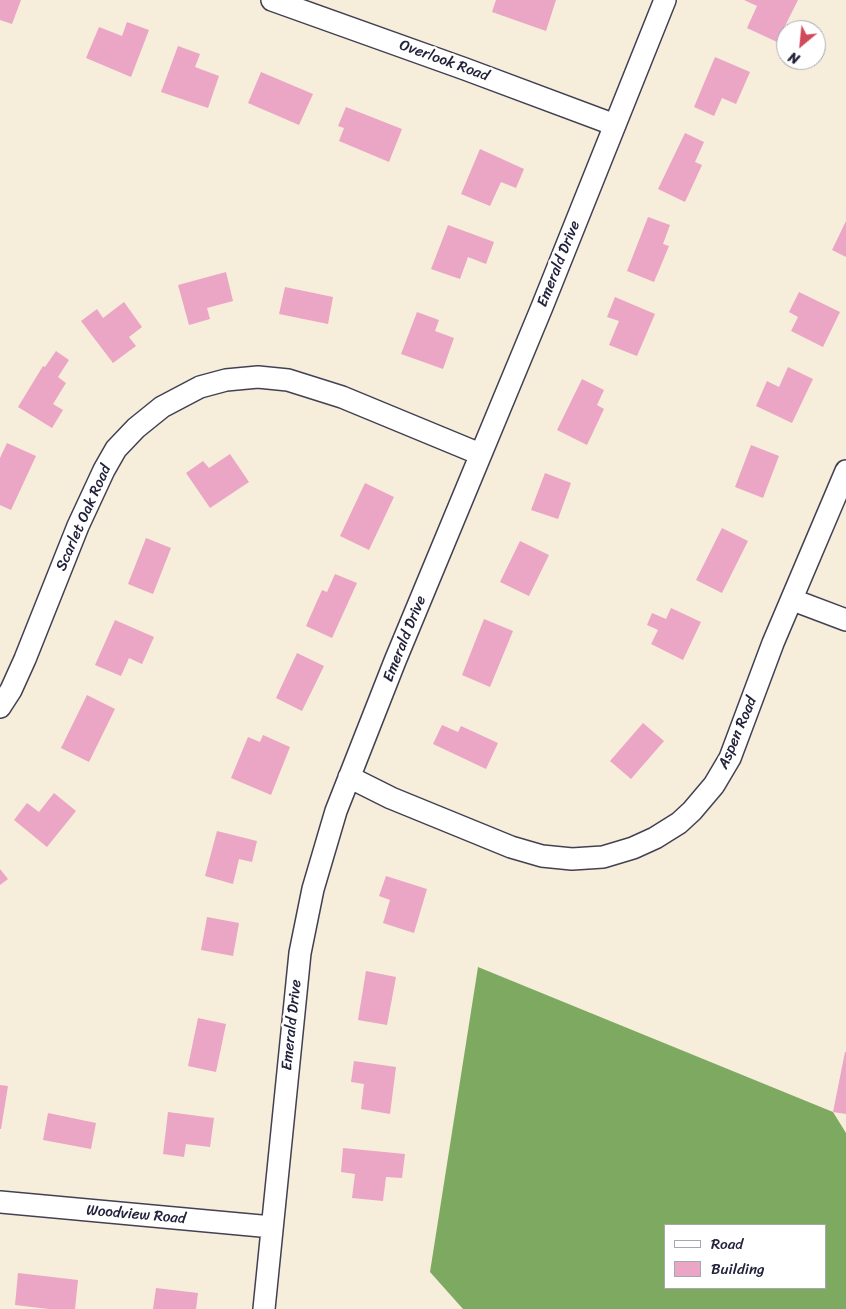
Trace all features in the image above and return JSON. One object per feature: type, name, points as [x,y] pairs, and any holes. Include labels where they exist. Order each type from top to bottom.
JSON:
[{"type":"street","name":"Overlook Road","points":[[272,0],[615,125]]},
{"type":"street","name":"Emerald Drive","points":[[264,1309],[300,953],[313,889],[336,811],[666,0]]},
{"type":"street","name":"Scarlet Oak Road","points":[[0,707],[11,690],[25,660],[78,526],[104,470],[116,449],[129,435],[162,407],[200,387],[226,380],[258,377],[288,380],[342,397],[480,454]]},
{"type":"street","name":"Aspen Road","points":[[349,777],[391,798],[501,843],[542,856],[572,859],[603,857],[633,848],[655,838],[692,811],[714,785],[730,758],[774,644],[846,471]]},
{"type":"street","points":[[793,600],[846,620]]},
{"type":"street","name":"Woodview Road","points":[[0,1202],[272,1227]]},
{"type":"green space","points":[[478,967],[833,1112],[846,1133],[846,1309],[463,1309],[430,1272]]},
{"type":"building","points":[[0,0],[21,0],[12,24],[0,20]]},
{"type":"building","points":[[496,0],[556,0],[546,31],[492,12]]},
{"type":"building","points":[[744,0],[798,0],[788,20],[776,20],[776,42],[747,28],[757,6]]},
{"type":"building","points":[[127,22],[149,30],[131,77],[86,58],[99,27],[122,36]]},
{"type":"building","points":[[178,46],[200,54],[195,67],[219,76],[208,108],[161,92]]},
{"type":"building","points":[[715,57],[750,72],[736,104],[722,98],[714,116],[694,107]]},
{"type":"building","points":[[261,72],[313,94],[299,125],[248,103]]},
{"type":"building","points":[[346,107],[402,129],[389,162],[339,141],[344,128],[338,126]]},
{"type":"building","points":[[685,133],[704,142],[695,162],[702,165],[685,202],[658,189]]},
{"type":"building","points":[[480,149],[524,169],[516,188],[501,182],[490,206],[461,194]]},
{"type":"building","points":[[648,217],[670,225],[663,244],[669,246],[654,282],[627,271]]},
{"type":"building","points":[[846,221],[846,257],[832,250]]},
{"type":"building","points":[[448,225],[494,242],[486,264],[468,257],[460,279],[431,269]]},
{"type":"building","points":[[226,272],[233,301],[207,308],[210,319],[189,325],[178,285]]},
{"type":"building","points":[[285,287],[333,297],[328,324],[279,314]]},
{"type":"building","points":[[799,292],[840,312],[823,347],[791,331],[798,317],[789,312]]},
{"type":"building","points":[[615,297],[655,314],[637,356],[609,345],[619,321],[607,317]]},
{"type":"building","points":[[124,302],[142,327],[129,337],[136,346],[113,363],[81,321],[97,309],[103,318]]},
{"type":"building","points":[[417,312],[439,320],[435,331],[454,338],[443,369],[401,354]]},
{"type":"building","points":[[56,351],[69,360],[58,377],[66,383],[53,404],[63,410],[52,428],[18,407],[43,366],[45,367]]},
{"type":"building","points":[[788,367],[813,379],[792,423],[756,406],[767,381],[779,387]]},
{"type":"building","points":[[582,379],[604,390],[597,405],[604,409],[587,445],[557,430]]},
{"type":"building","points":[[7,443],[36,456],[11,510],[0,505],[0,458]]},
{"type":"building","points":[[751,445],[779,456],[763,498],[735,487]]},
{"type":"building","points":[[230,454],[249,482],[210,508],[186,473],[203,461],[209,468]]},
{"type":"building","points":[[545,473],[571,483],[558,519],[531,510]]},
{"type":"building","points":[[365,483],[394,497],[369,550],[340,536]]},
{"type":"building","points":[[722,528],[748,541],[722,593],[696,580]]},
{"type":"building","points":[[146,538],[171,548],[153,594],[128,584]]},
{"type":"building","points":[[520,541],[549,555],[529,596],[500,582]]},
{"type":"building","points":[[335,574],[357,583],[332,638],[306,626],[322,590],[327,592]]},
{"type":"building","points":[[671,608],[701,622],[683,660],[651,644],[658,630],[647,625],[652,613],[666,619]]},
{"type":"building","points":[[484,619],[513,631],[490,687],[462,675]]},
{"type":"building","points":[[115,620],[154,637],[142,664],[129,658],[121,676],[95,665]]},
{"type":"building","points":[[297,653],[324,666],[302,711],[276,698]]},
{"type":"building","points":[[87,695],[115,709],[89,762],[61,748]]},
{"type":"building","points":[[643,723],[664,741],[631,779],[610,761]]},
{"type":"building","points":[[442,725],[458,732],[461,726],[498,743],[486,769],[433,744]]},
{"type":"building","points":[[263,735],[290,747],[271,795],[231,778],[248,737],[260,742]]},
{"type":"building","points":[[54,793],[76,811],[47,847],[14,820],[27,803],[39,812]]},
{"type":"building","points":[[217,831],[257,841],[252,862],[239,859],[233,884],[205,876]]},
{"type":"building","points":[[0,869],[8,879],[0,885]]},
{"type":"building","points":[[386,876],[427,889],[414,933],[383,923],[390,900],[379,896]]},
{"type":"building","points":[[207,917],[239,923],[233,956],[201,950]]},
{"type":"building","points":[[366,971],[396,977],[387,1025],[358,1020]]},
{"type":"building","points":[[198,1018],[226,1024],[216,1072],[188,1066]]},
{"type":"building","points":[[846,1052],[846,1114],[833,1112]]},
{"type":"building","points":[[354,1061],[396,1067],[390,1114],[361,1109],[364,1084],[351,1082]]},
{"type":"building","points":[[0,1085],[8,1086],[1,1129],[0,1129]]},
{"type":"building","points":[[168,1112],[214,1118],[210,1147],[186,1144],[184,1157],[163,1154]]},
{"type":"building","points":[[48,1113],[96,1123],[91,1149],[43,1140]]},
{"type":"building","points":[[343,1148],[405,1154],[402,1178],[386,1177],[383,1201],[352,1198],[355,1174],[341,1172]]},
{"type":"building","points":[[18,1273],[78,1280],[75,1309],[49,1309],[15,1305]]},
{"type":"building","points":[[156,1288],[198,1293],[196,1309],[153,1309]]}]
